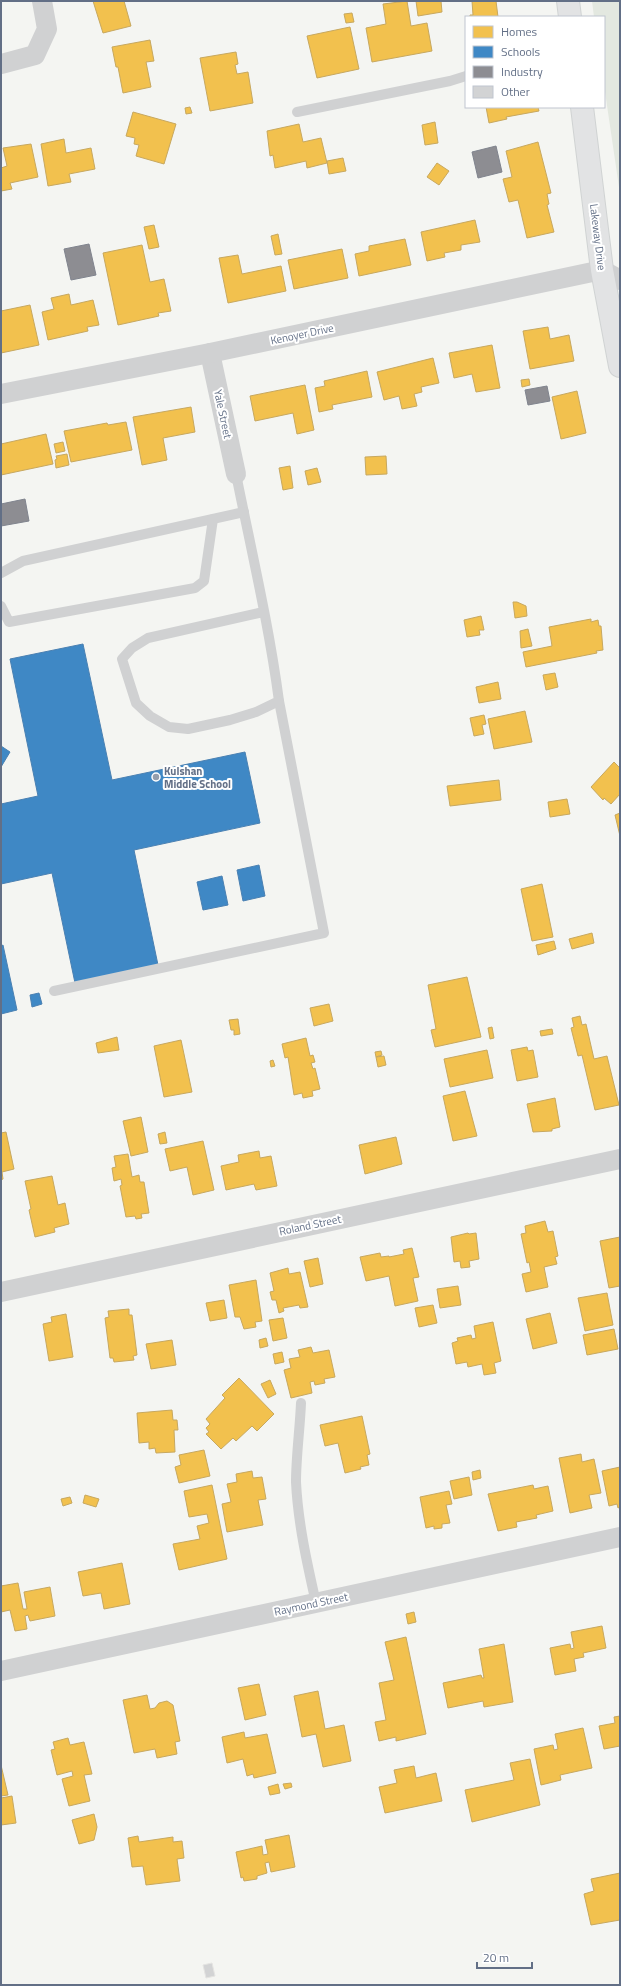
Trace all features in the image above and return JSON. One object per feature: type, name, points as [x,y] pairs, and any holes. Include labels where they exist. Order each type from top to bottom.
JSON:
[{"type":"main road","points":[[568,1],[570,16]]},
{"type":"main road","name":"Lakeway Drive","points":[[582,108],[611,275],[620,366]]},
{"type":"street","points":[[1,64],[35,55],[47,29],[42,1]]},
{"type":"street","name":"Kenoyer Drive","points":[[1,394],[611,275]]},
{"type":"street","name":"Yale Street","points":[[210,353],[236,474]]},
{"type":"street","name":"Roland Street","points":[[1,1292],[620,1159]]},
{"type":"street","name":"Raymond Street","points":[[1,1671],[620,1537]]},
{"type":"lane","points":[[297,112],[450,81],[465,76]]},
{"type":"lane","points":[[54,990],[324,933],[236,474]]},
{"type":"lane","points":[[1,573],[23,561],[244,512]]},
{"type":"lane","points":[[1,606],[9,622],[196,588],[204,581],[213,519]]},
{"type":"lane","points":[[263,612],[148,638],[132,648],[122,659],[136,703],[150,716],[169,727],[188,729],[230,720],[256,712],[279,701]]},
{"type":"lane","points":[[302,1402],[296,1481],[298,1507],[306,1558],[316,1603]]},
{"type":"shaded area","points":[[592,1],[620,1],[620,194],[605,92],[605,16],[594,16]]},
{"type":"building: Homes","points":[[93,1],[124,1],[131,26],[103,33]]},
{"type":"building: Homes","points":[[407,1],[411,26],[427,23],[432,51],[372,62],[366,28],[386,24],[383,4]]},
{"type":"building: Homes","points":[[416,1],[441,1],[442,12],[418,16]]},
{"type":"building: Homes","points":[[472,1],[496,1],[498,16],[470,16],[473,15]]},
{"type":"building: Homes","points":[[352,13],[354,22],[346,23],[344,14]]},
{"type":"building: Homes","points":[[350,27],[359,69],[317,78],[307,36]]},
{"type":"building: Homes","points":[[150,40],[154,61],[146,62],[151,87],[123,93],[112,47]]},
{"type":"building: Homes","points":[[236,52],[238,64],[235,65],[237,74],[248,72],[253,103],[210,111],[200,58]]},
{"type":"building: Homes","points":[[190,107],[192,113],[186,114],[185,108]]},
{"type":"building: Homes","points":[[486,108],[538,108],[539,111],[506,117],[507,119],[489,123]]},
{"type":"building: Homes","points":[[133,112],[176,124],[164,164],[136,156],[139,145],[134,144],[135,138],[126,136]]},
{"type":"building: Homes","points":[[435,122],[438,143],[425,145],[422,125]]},
{"type":"building: Homes","points":[[299,124],[303,142],[321,138],[327,163],[307,168],[306,161],[275,168],[273,155],[270,156],[267,131]]},
{"type":"building: Homes","points":[[64,139],[66,153],[91,148],[95,169],[69,174],[71,182],[48,186],[41,144]]},
{"type":"building: Homes","points":[[538,142],[551,193],[547,194],[549,204],[547,205],[554,232],[527,238],[518,200],[509,202],[503,179],[512,177],[506,151]]},
{"type":"building: Homes","points":[[31,144],[38,177],[10,183],[12,189],[1,191],[1,168],[7,166],[3,148]]},
{"type":"building: Homes","points":[[343,158],[346,171],[329,174],[327,161]]},
{"type":"building: Homes","points":[[437,163],[449,171],[439,185],[427,177]]},
{"type":"building: Homes","points":[[475,220],[480,242],[461,245],[461,250],[444,253],[445,257],[427,261],[421,232]]},
{"type":"building: Homes","points":[[154,225],[159,247],[149,249],[144,227]]},
{"type":"building: Homes","points":[[278,234],[282,254],[275,255],[271,236]]},
{"type":"building: Homes","points":[[405,239],[411,265],[359,276],[355,254],[369,251],[369,246]]},
{"type":"building: Homes","points":[[142,245],[150,282],[164,279],[171,311],[158,313],[159,316],[118,325],[103,253]]},
{"type":"building: Homes","points":[[342,249],[348,278],[294,289],[288,260]]},
{"type":"building: Homes","points":[[238,255],[242,274],[281,266],[286,291],[228,303],[219,258]]},
{"type":"building: Homes","points":[[69,294],[71,305],[93,300],[99,325],[87,327],[88,331],[48,340],[42,312],[54,309],[51,298]]},
{"type":"building: Homes","points":[[30,305],[39,345],[1,353],[1,311]]},
{"type":"building: Homes","points":[[548,327],[550,339],[569,335],[574,361],[530,369],[523,331]]},
{"type":"building: Homes","points":[[492,345],[500,388],[476,392],[472,374],[454,378],[449,353]]},
{"type":"building: Homes","points":[[433,358],[439,383],[421,387],[422,392],[414,394],[417,406],[402,409],[399,396],[384,400],[377,372]]},
{"type":"building: Homes","points":[[367,371],[372,397],[332,405],[333,409],[319,412],[315,388],[325,386],[324,381]]},
{"type":"building: Homes","points":[[529,379],[530,385],[522,387],[521,380]]},
{"type":"building: Homes","points":[[305,385],[314,430],[297,434],[293,413],[255,421],[250,396]]},
{"type":"building: Homes","points":[[577,391],[586,433],[561,439],[552,397]]},
{"type":"building: Homes","points":[[191,407],[195,432],[163,438],[167,460],[142,465],[133,417]]},
{"type":"building: Homes","points":[[126,422],[132,450],[71,462],[64,431],[107,423],[108,425]]},
{"type":"building: Homes","points":[[46,434],[53,464],[1,475],[1,444]]},
{"type":"building: Homes","points":[[63,442],[65,451],[56,453],[54,444]]},
{"type":"building: Homes","points":[[67,454],[69,465],[56,468],[56,456]]},
{"type":"building: Homes","points":[[386,456],[387,474],[366,475],[365,457]]},
{"type":"building: Homes","points":[[290,466],[293,488],[283,490],[279,468]]},
{"type":"building: Homes","points":[[317,468],[321,482],[308,485],[305,471]]},
{"type":"building: Homes","points":[[513,602],[526,606],[527,616],[515,618]]},
{"type":"building: Homes","points":[[481,616],[484,630],[479,630],[480,635],[467,637],[464,620]]},
{"type":"building: Homes","points":[[591,619],[591,622],[598,620],[599,626],[601,626],[603,650],[596,651],[597,653],[526,667],[523,652],[552,646],[549,627]]},
{"type":"building: Homes","points":[[528,629],[532,646],[521,648],[520,631]]},
{"type":"building: Homes","points":[[555,673],[558,687],[546,690],[543,675]]},
{"type":"building: Homes","points":[[498,682],[501,699],[479,703],[476,687]]},
{"type":"building: Homes","points":[[525,711],[532,742],[494,749],[488,719]]},
{"type":"building: Homes","points":[[484,715],[486,724],[482,725],[484,734],[474,736],[470,718]]},
{"type":"building: Homes","points":[[614,762],[619,767],[620,766],[620,794],[611,804],[604,798],[603,800],[591,787]]},
{"type":"building: Homes","points":[[499,780],[501,800],[450,806],[447,786]]},
{"type":"building: Homes","points":[[567,799],[570,814],[550,817],[548,802]]},
{"type":"building: Homes","points":[[620,813],[620,836],[615,815]]},
{"type":"building: Homes","points":[[542,884],[553,937],[532,941],[521,889]]},
{"type":"building: Homes","points":[[592,933],[594,943],[572,949],[569,939]]},
{"type":"building: Homes","points":[[554,941],[556,949],[538,955],[536,945]]},
{"type":"building: Homes","points":[[467,977],[481,1037],[435,1047],[431,1030],[436,1029],[428,985]]},
{"type":"building: Homes","points":[[329,1004],[333,1021],[314,1026],[310,1008]]},
{"type":"building: Homes","points":[[580,1016],[582,1025],[586,1024],[594,1059],[607,1056],[619,1105],[595,1110],[582,1055],[578,1056],[571,1028],[574,1027],[572,1018]]},
{"type":"building: Homes","points":[[238,1019],[240,1034],[234,1035],[234,1030],[231,1030],[229,1020]]},
{"type":"building: Homes","points":[[492,1027],[494,1038],[490,1039],[488,1028]]},
{"type":"building: Homes","points":[[552,1029],[553,1034],[541,1036],[540,1031]]},
{"type":"building: Homes","points":[[117,1037],[119,1050],[98,1053],[96,1043]]},
{"type":"building: Homes","points":[[306,1038],[310,1056],[313,1055],[315,1062],[311,1063],[313,1069],[315,1068],[320,1089],[312,1091],[313,1096],[303,1098],[302,1093],[294,1095],[288,1057],[285,1058],[282,1044]]},
{"type":"building: Homes","points":[[181,1040],[192,1092],[164,1097],[154,1046]]},
{"type":"building: Homes","points":[[527,1047],[528,1051],[533,1050],[538,1077],[517,1081],[511,1050]]},
{"type":"building: Homes","points":[[487,1050],[493,1078],[450,1087],[444,1059]]},
{"type":"building: Homes","points":[[381,1051],[382,1055],[376,1057],[375,1052]]},
{"type":"building: Homes","points":[[384,1056],[386,1065],[378,1067],[376,1057]]},
{"type":"building: Homes","points":[[273,1060],[275,1066],[271,1067],[270,1061]]},
{"type":"building: Homes","points":[[465,1091],[477,1136],[453,1141],[443,1096]]},
{"type":"building: Homes","points":[[555,1098],[560,1127],[552,1129],[552,1131],[533,1132],[527,1104]]},
{"type":"building: Homes","points":[[141,1117],[148,1152],[131,1156],[123,1121]]},
{"type":"building: Homes","points":[[6,1132],[14,1169],[2,1172],[3,1179],[1,1180],[1,1133]]},
{"type":"building: Homes","points":[[165,1132],[167,1143],[160,1144],[158,1134]]},
{"type":"building: Homes","points":[[396,1137],[402,1164],[365,1174],[359,1145]]},
{"type":"building: Homes","points":[[203,1141],[214,1190],[193,1195],[187,1167],[170,1171],[165,1149]]},
{"type":"building: Homes","points":[[259,1151],[260,1158],[271,1156],[277,1186],[256,1190],[254,1184],[226,1190],[221,1166],[239,1162],[238,1155]]},
{"type":"building: Homes","points":[[128,1154],[132,1177],[139,1175],[140,1182],[144,1182],[149,1213],[141,1214],[142,1218],[136,1219],[135,1216],[126,1217],[120,1186],[122,1185],[121,1179],[114,1181],[112,1168],[116,1167],[114,1156]]},
{"type":"building: Homes","points":[[52,1176],[58,1205],[65,1203],[69,1224],[54,1228],[55,1232],[35,1237],[25,1181]]},
{"type":"building: Homes","points":[[545,1221],[548,1232],[553,1231],[558,1256],[555,1257],[557,1264],[544,1267],[548,1287],[526,1292],[522,1274],[531,1272],[529,1262],[527,1263],[521,1234],[526,1233],[525,1226]]},
{"type":"building: Homes","points":[[468,1233],[476,1233],[479,1259],[469,1261],[470,1267],[461,1268],[460,1261],[454,1262],[451,1237]]},
{"type":"building: Homes","points":[[620,1237],[620,1286],[609,1288],[600,1241]]},
{"type":"building: Homes","points":[[412,1248],[419,1277],[413,1278],[418,1301],[395,1306],[389,1276],[366,1281],[360,1257],[380,1253],[381,1257],[389,1257],[404,1254],[403,1250]]},
{"type":"building: Homes","points":[[318,1258],[323,1284],[310,1287],[304,1261]]},
{"type":"building: Homes","points":[[288,1268],[289,1274],[300,1272],[308,1307],[300,1308],[299,1305],[283,1308],[284,1311],[279,1313],[276,1300],[272,1300],[270,1292],[274,1291],[270,1273]]},
{"type":"building: Homes","points":[[256,1280],[262,1321],[255,1322],[256,1327],[244,1329],[240,1317],[235,1317],[229,1285]]},
{"type":"building: Homes","points":[[458,1286],[461,1305],[440,1308],[437,1289]]},
{"type":"building: Homes","points":[[607,1293],[613,1325],[585,1331],[578,1298]]},
{"type":"building: Homes","points":[[224,1300],[227,1318],[210,1321],[206,1303]]},
{"type":"building: Homes","points":[[433,1305],[437,1323],[419,1327],[415,1308]]},
{"type":"building: Homes","points":[[129,1309],[129,1315],[132,1315],[137,1355],[133,1356],[134,1360],[114,1362],[113,1358],[110,1358],[105,1318],[109,1317],[108,1311]]},
{"type":"building: Homes","points":[[550,1313],[557,1343],[533,1349],[526,1319]]},
{"type":"building: Homes","points":[[66,1314],[73,1357],[49,1361],[43,1324],[52,1322],[51,1317]]},
{"type":"building: Homes","points":[[283,1318],[287,1338],[273,1341],[269,1320]]},
{"type":"building: Homes","points":[[493,1322],[501,1361],[494,1363],[496,1373],[484,1375],[482,1364],[468,1367],[467,1362],[456,1364],[452,1343],[458,1341],[457,1338],[471,1335],[472,1339],[476,1338],[474,1326]]},
{"type":"building: Homes","points":[[614,1329],[618,1349],[587,1355],[583,1335]]},
{"type":"building: Homes","points":[[266,1338],[268,1346],[260,1348],[259,1340]]},
{"type":"building: Homes","points":[[172,1340],[176,1365],[151,1369],[146,1344]]},
{"type":"building: Homes","points":[[311,1347],[313,1353],[329,1350],[335,1377],[324,1379],[325,1383],[315,1385],[314,1381],[310,1382],[312,1393],[291,1398],[284,1370],[291,1368],[289,1359],[300,1357],[298,1350]]},
{"type":"building: Homes","points":[[282,1352],[284,1362],[275,1364],[273,1354]]},
{"type":"building: Homes","points":[[239,1378],[274,1414],[257,1431],[252,1426],[236,1441],[233,1438],[221,1449],[206,1434],[209,1432],[206,1428],[210,1424],[206,1419],[225,1398],[222,1395]]},
{"type":"building: Homes","points":[[270,1380],[276,1394],[268,1398],[261,1384]]},
{"type":"building: Homes","points":[[172,1410],[173,1420],[177,1420],[178,1430],[174,1430],[175,1452],[156,1453],[155,1448],[149,1449],[149,1442],[139,1443],[137,1413]]},
{"type":"building: Homes","points":[[362,1416],[370,1454],[367,1455],[369,1465],[360,1467],[361,1469],[345,1473],[338,1443],[325,1446],[320,1425]]},
{"type":"building: Homes","points":[[204,1450],[210,1476],[179,1483],[175,1467],[181,1465],[179,1455]]},
{"type":"building: Homes","points":[[581,1454],[582,1462],[594,1459],[601,1493],[589,1495],[592,1508],[570,1513],[559,1458]]},
{"type":"building: Homes","points":[[620,1467],[620,1507],[618,1508],[617,1504],[609,1506],[602,1471]]},
{"type":"building: Homes","points":[[480,1470],[481,1478],[473,1480],[472,1472]]},
{"type":"building: Homes","points":[[252,1471],[253,1478],[262,1477],[266,1499],[258,1500],[263,1525],[227,1532],[222,1504],[231,1502],[227,1484],[237,1482],[236,1474]]},
{"type":"building: Homes","points":[[469,1477],[472,1495],[454,1499],[450,1481]]},
{"type":"building: Homes","points":[[212,1485],[227,1559],[179,1570],[173,1544],[200,1539],[197,1526],[209,1523],[207,1514],[189,1517],[184,1491]]},
{"type":"building: Homes","points":[[533,1485],[534,1489],[548,1486],[553,1511],[536,1515],[537,1518],[516,1522],[517,1527],[498,1531],[488,1494]]},
{"type":"building: Homes","points":[[449,1491],[452,1504],[446,1505],[450,1523],[442,1524],[442,1528],[434,1529],[434,1526],[426,1528],[420,1497]]},
{"type":"building: Homes","points":[[85,1495],[99,1499],[96,1507],[83,1503]]},
{"type":"building: Homes","points":[[70,1497],[72,1503],[63,1506],[61,1499]]},
{"type":"building: Homes","points":[[122,1563],[130,1604],[104,1609],[101,1593],[83,1596],[78,1572]]},
{"type":"building: Homes","points":[[18,1583],[23,1609],[27,1609],[24,1592],[50,1587],[55,1616],[30,1621],[28,1615],[25,1616],[27,1629],[15,1631],[10,1610],[1,1612],[1,1586]]},
{"type":"building: Homes","points":[[414,1612],[416,1622],[408,1624],[406,1614]]},
{"type":"building: Homes","points":[[602,1626],[606,1648],[583,1653],[584,1657],[574,1659],[576,1671],[555,1675],[550,1648],[570,1644],[571,1649],[574,1648],[571,1632]]},
{"type":"building: Homes","points":[[406,1637],[426,1734],[396,1741],[396,1737],[379,1741],[375,1722],[386,1720],[379,1683],[394,1680],[385,1642]]},
{"type":"building: Homes","points":[[504,1644],[513,1702],[484,1707],[483,1701],[448,1708],[443,1683],[481,1675],[482,1678],[484,1678],[479,1649]]},
{"type":"building: Homes","points":[[259,1684],[266,1715],[245,1720],[238,1688]]},
{"type":"building: Homes","points":[[318,1691],[325,1729],[344,1725],[351,1761],[323,1767],[316,1734],[302,1737],[294,1696]]},
{"type":"building: Homes","points":[[147,1695],[150,1709],[155,1708],[159,1703],[167,1701],[173,1705],[180,1741],[175,1742],[177,1754],[157,1758],[155,1749],[134,1753],[123,1700]]},
{"type":"building: Homes","points":[[620,1716],[620,1746],[604,1749],[599,1726],[615,1723],[614,1717]]},
{"type":"building: Homes","points":[[583,1728],[592,1768],[560,1775],[561,1780],[541,1785],[534,1749],[553,1745],[554,1750],[558,1749],[555,1734]]},
{"type":"building: Homes","points":[[244,1732],[245,1738],[267,1734],[276,1773],[254,1778],[253,1774],[247,1776],[243,1759],[227,1763],[222,1737]]},
{"type":"building: Homes","points":[[68,1738],[70,1745],[84,1742],[92,1774],[84,1775],[90,1801],[69,1806],[62,1779],[73,1776],[72,1771],[57,1775],[51,1750],[55,1749],[53,1742]]},
{"type":"building: Homes","points":[[530,1759],[540,1805],[472,1822],[465,1790],[514,1780],[510,1763]]},
{"type":"building: Homes","points":[[1,1765],[8,1795],[1,1796]]},
{"type":"building: Homes","points":[[414,1766],[416,1778],[436,1773],[442,1801],[385,1813],[379,1787],[397,1783],[394,1770]]},
{"type":"building: Homes","points":[[291,1783],[292,1787],[285,1789],[283,1784]]},
{"type":"building: Homes","points":[[278,1784],[280,1793],[270,1795],[268,1787]]},
{"type":"building: Homes","points":[[12,1796],[16,1823],[1,1825],[1,1798]]},
{"type":"building: Homes","points":[[94,1814],[97,1827],[94,1840],[79,1844],[72,1820]]},
{"type":"building: Homes","points":[[289,1835],[295,1867],[271,1872],[269,1862],[265,1863],[267,1873],[257,1876],[257,1879],[244,1881],[243,1877],[241,1878],[236,1852],[262,1846],[263,1855],[268,1854],[265,1840]]},
{"type":"building: Homes","points":[[138,1836],[139,1842],[173,1837],[173,1842],[182,1841],[184,1858],[177,1859],[180,1881],[146,1885],[143,1866],[132,1867],[128,1838]]},
{"type":"building: Homes","points":[[620,1873],[620,1920],[591,1925],[584,1894],[594,1891],[591,1879]]},
{"type":"building: Schools","points":[[83,644],[112,780],[245,752],[260,823],[134,850],[158,965],[75,983],[52,873],[1,884],[1,804],[38,796],[10,659]]},
{"type":"building: Schools","points":[[1,746],[10,752],[1,767]]},
{"type":"building: Schools","points":[[259,865],[265,896],[243,901],[237,870]]},
{"type":"building: Schools","points":[[222,876],[228,905],[203,910],[197,882]]},
{"type":"building: Schools","points":[[3,945],[17,1010],[1,1014],[1,946]]},
{"type":"building: Schools","points":[[39,993],[42,1004],[32,1007],[30,995]]},
{"type":"building: Industry","points":[[496,146],[502,172],[478,178],[472,152]]},
{"type":"building: Industry","points":[[89,244],[96,275],[71,280],[64,249]]},
{"type":"building: Industry","points":[[547,386],[550,401],[528,405],[525,390]]},
{"type":"building: Industry","points":[[25,499],[29,521],[1,526],[1,504]]},
{"type":"building: Other","points":[[212,1963],[215,1976],[206,1978],[203,1965]]},
{"type":"place","name":"Kulshan Middle School","points":[[156,777]]}]
